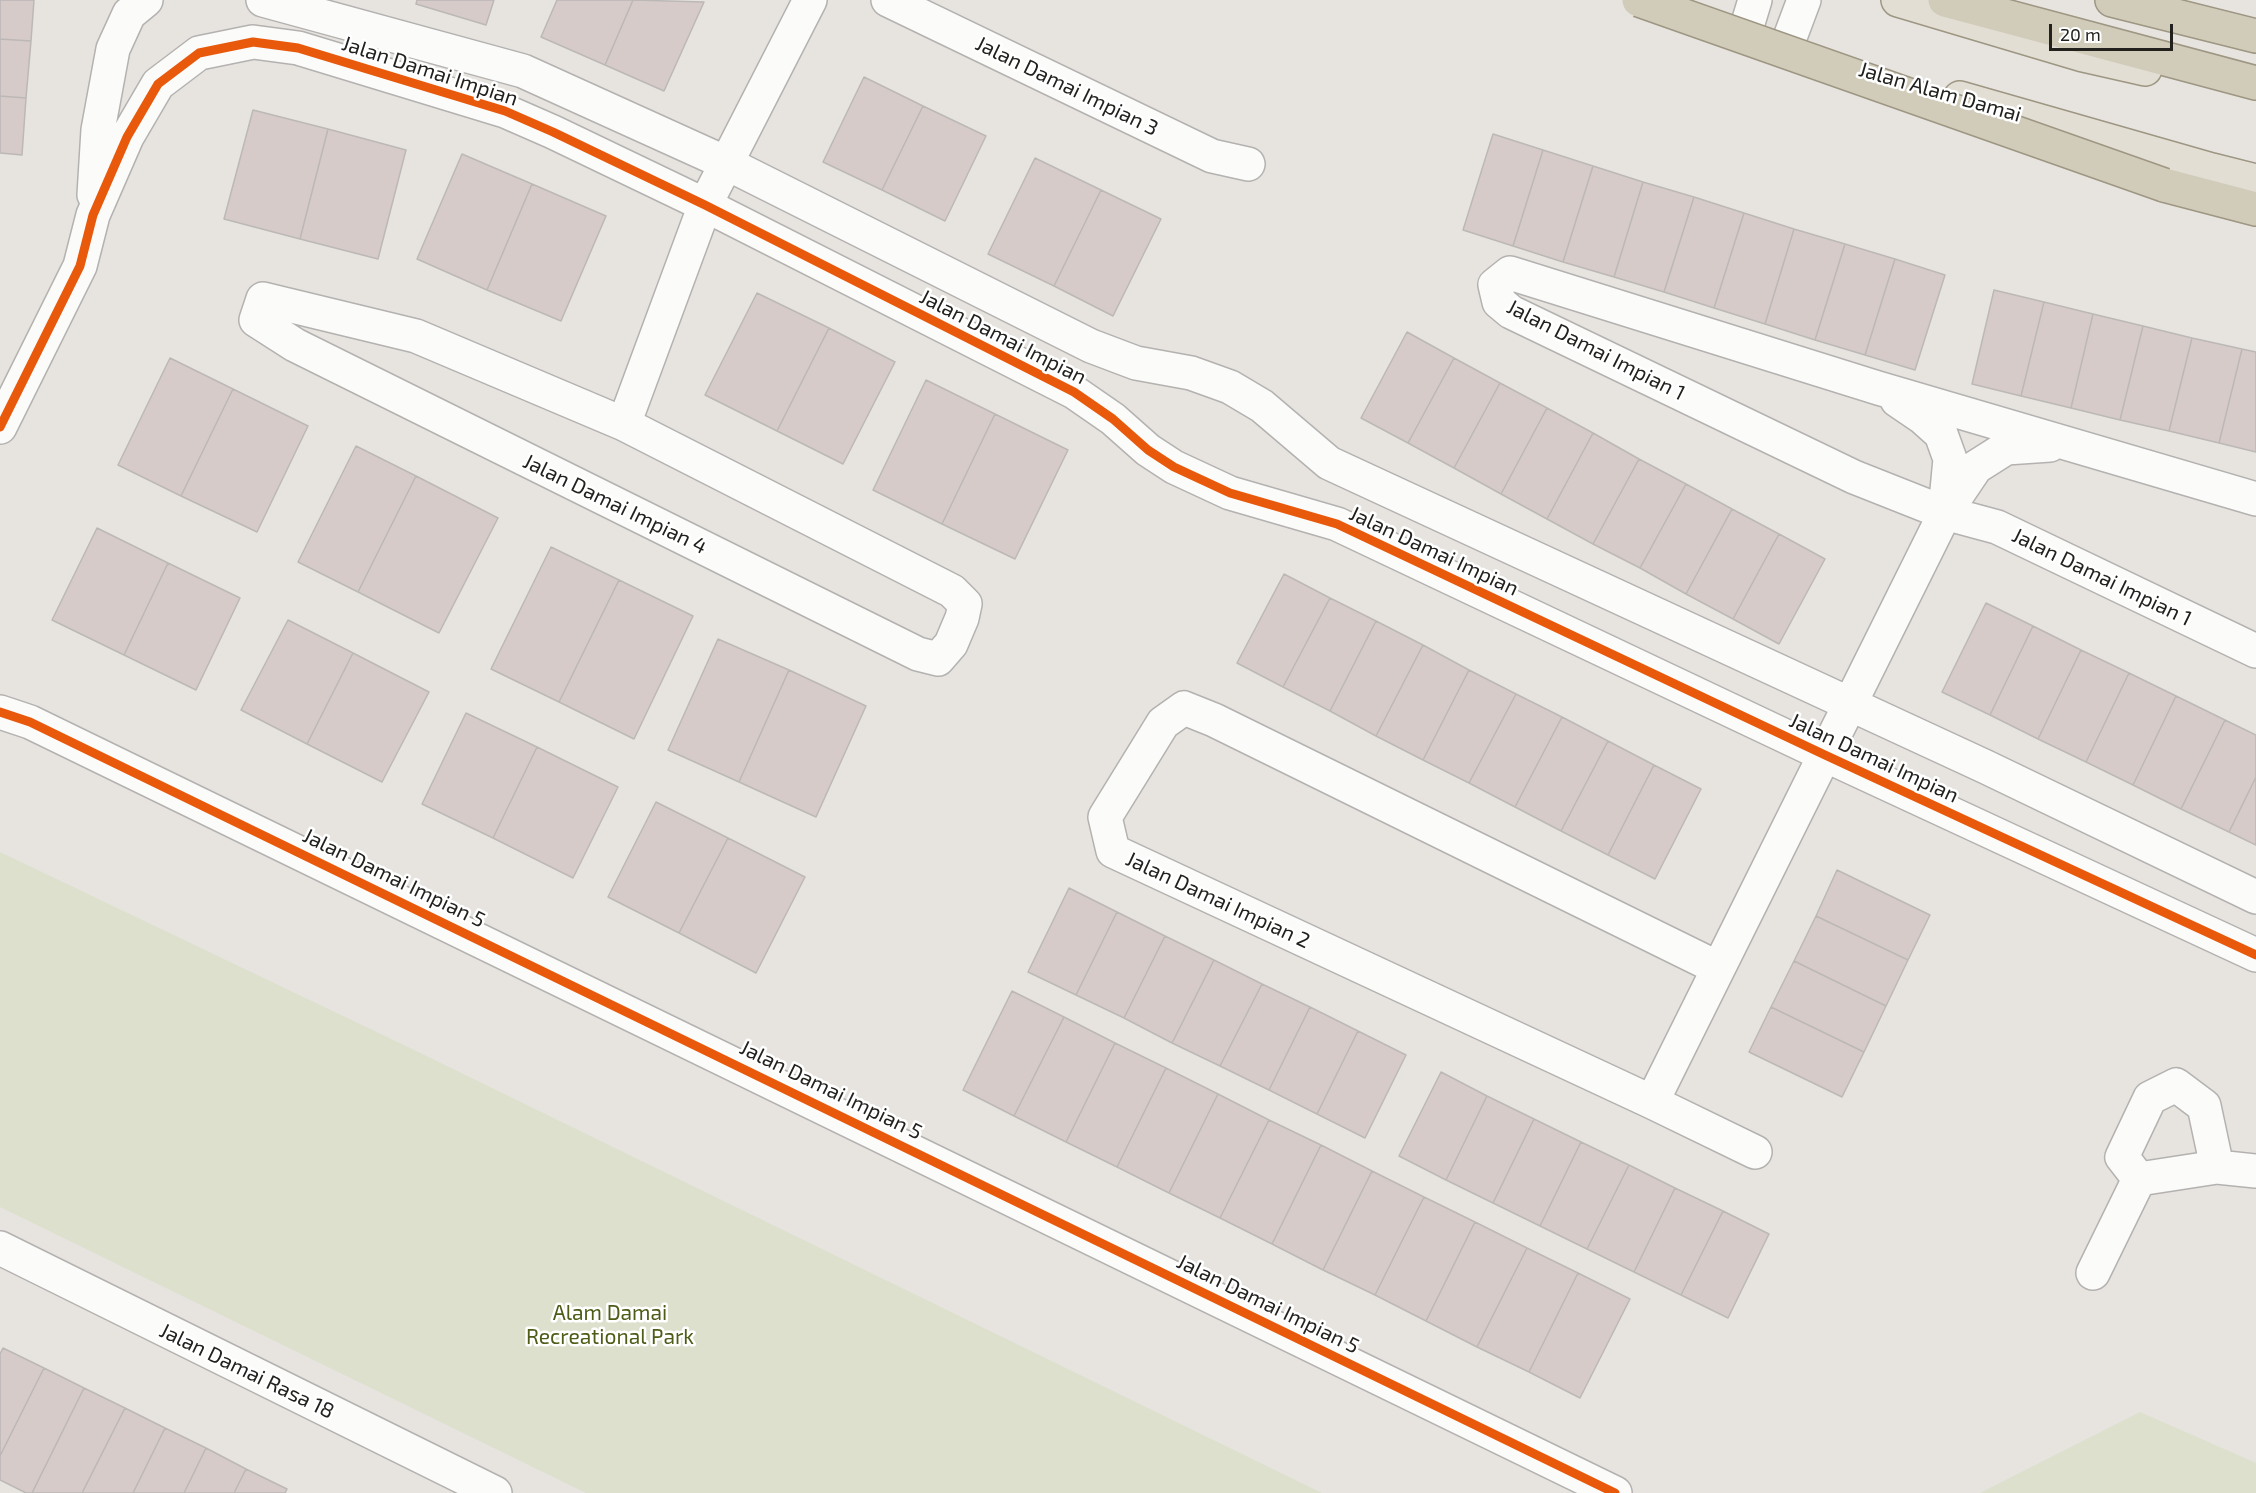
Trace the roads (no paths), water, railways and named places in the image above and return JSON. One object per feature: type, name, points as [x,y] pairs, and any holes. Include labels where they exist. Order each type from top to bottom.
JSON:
[{"type":"highway","points":[[1639,0],[2164,185],[2256,209]]},
{"type":"highway","points":[[2112,0],[2256,36]]},
{"type":"highway","points":[[1949,6],[2256,83]]},
{"type":"main road","name":"Jalan Alam Damai","points":[[1625,0],[2256,181]]},
{"type":"main road","points":[[1898,0],[1949,6],[2083,55],[2256,93]]},
{"type":"street","name":"Jalan Damai Impian","points":[[93,214],[98,130],[113,49],[129,14],[146,0]]},
{"type":"street","name":"Jalan Damai Impian","points":[[263,0],[523,71],[726,163],[1091,346],[1136,363],[1191,373],[1230,387],[1262,406],[1329,463],[1986,767],[2256,897]]},
{"type":"street","points":[[624,424],[705,205],[810,0]]},
{"type":"street","name":"Jalan Damai Impian 3","points":[[888,0],[1212,156],[1248,164]]},
{"type":"street","points":[[1744,36],[1755,0]]},
{"type":"street","points":[[1786,48],[1804,0]]},
{"type":"street","name":"Jalan Damai Impian","points":[[0,427],[80,266],[93,214],[127,137],[158,84],[199,53],[253,42],[298,48],[505,111],[553,132],[705,205],[1074,392],[1113,419],[1148,450],[1174,467],[1230,493],[1337,524],[1825,755],[2256,955]]},
{"type":"street","name":"Jalan Damai Impian 1","points":[[2256,499],[1878,388],[1510,273],[1495,285],[1499,302],[1511,312],[1854,477],[1945,513],[1997,527],[2256,651]]},
{"type":"street","name":"Jalan Damai Impian 4","points":[[263,299],[416,336],[624,424],[952,591],[965,604],[951,644],[938,659],[918,654],[295,345],[256,320],[263,299]]},
{"type":"street","name":"Jalan Damai Impian 1","points":[[1878,388],[1922,417],[1941,434],[1950,459],[1945,513]]},
{"type":"street","name":"Jalan Damai Impian 1","points":[[1945,513],[1976,467],[2006,448],[2073,444]]},
{"type":"street","points":[[1652,1102],[1945,513]]},
{"type":"street","points":[[0,688],[15,717]]},
{"type":"street","name":"Jalan Damai Impian 2","points":[[1719,968],[1224,725],[1184,708],[1163,723],[1105,817],[1113,851],[1755,1152]]},
{"type":"street","name":"Jalan Damai Impian 5","points":[[15,717],[1615,1493]]},
{"type":"street","points":[[2139,1179],[2122,1157],[2150,1098],[2176,1085],[2204,1106],[2217,1167]]},
{"type":"street","points":[[2139,1179],[2217,1167],[2256,1171]]},
{"type":"street","points":[[2093,1274],[2139,1179]]},
{"type":"street","name":"Jalan Damai Rasa 18","points":[[0,1248],[495,1493]]},
{"type":"park label","name":"Alam Damai Recreational Park","points":[[610,1325]]}]
